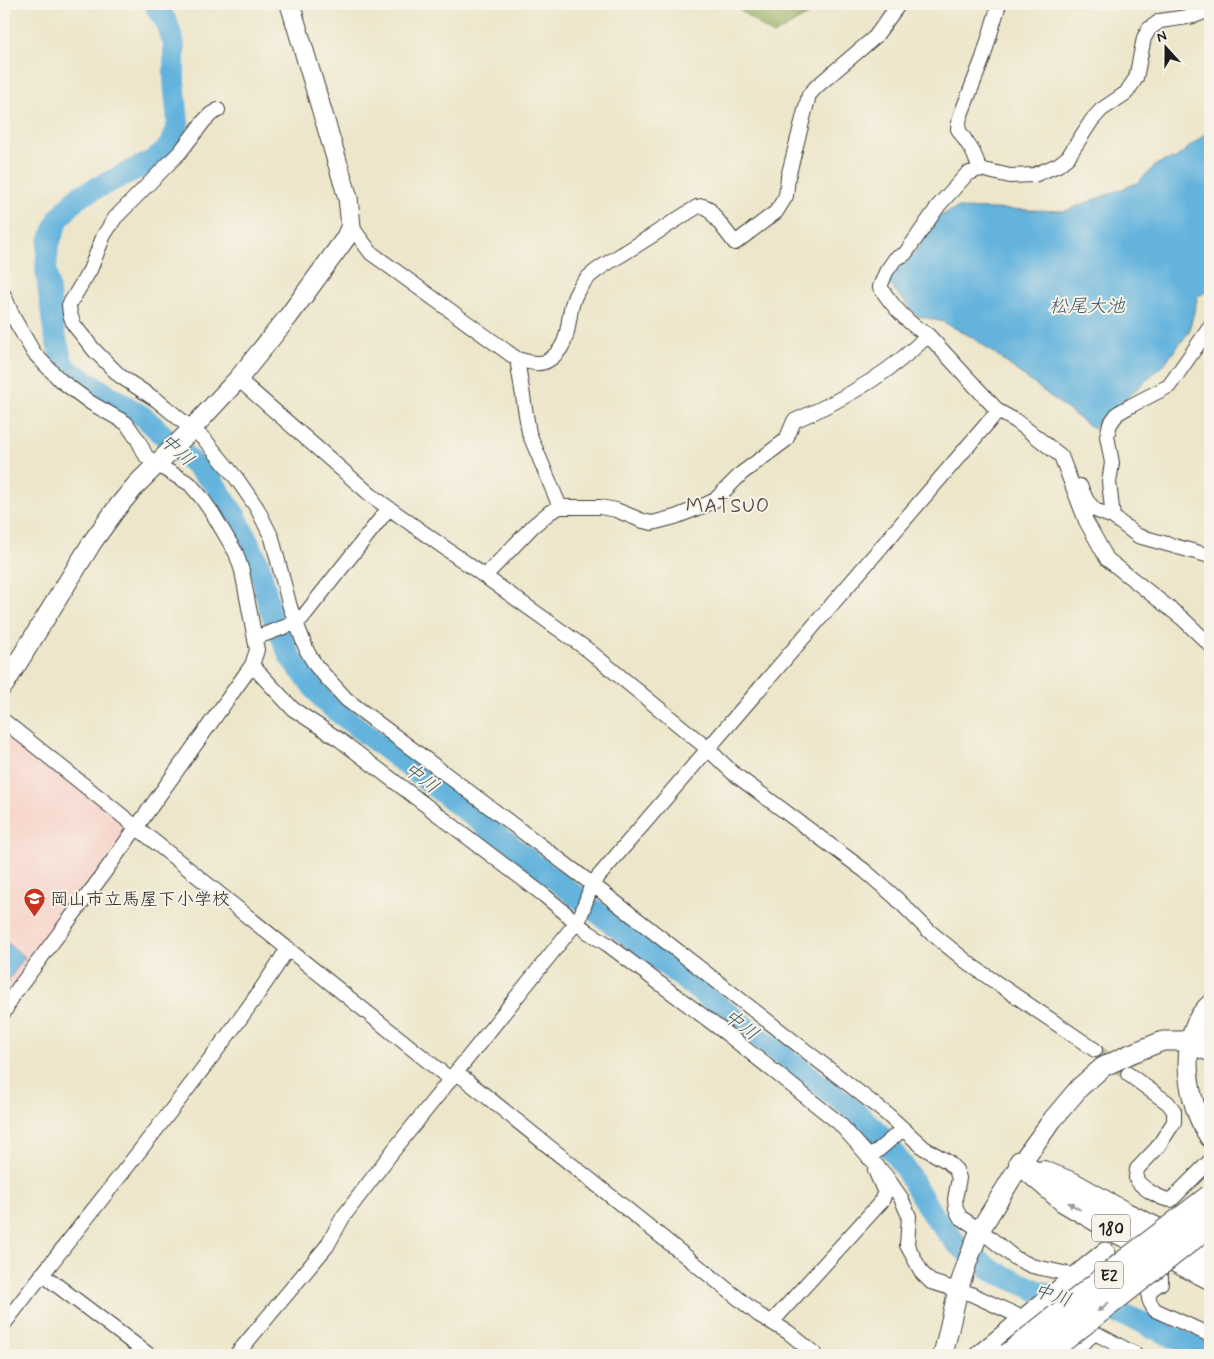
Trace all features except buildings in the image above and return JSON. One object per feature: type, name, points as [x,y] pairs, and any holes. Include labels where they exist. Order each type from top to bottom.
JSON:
[{"type":"highway","name":"180","points":[[1021,1163],[1073,1185],[1210,1256]]},
{"type":"highway","name":"180","points":[[1021,1163],[1071,1204],[1115,1230],[1210,1277]]},
{"type":"highway","name":"E2","points":[[1009,1355],[1207,1205]]},
{"type":"highway","name":"E2","points":[[1042,1355],[1207,1205]]},
{"type":"main road","points":[[4,686],[93,541],[136,485],[238,380],[288,316],[352,226],[348,198],[290,4]]},
{"type":"main road","points":[[1203,1044],[1194,1025],[1202,1011],[1210,1004]]},
{"type":"main road","points":[[943,1355],[959,1287],[978,1235],[1021,1163],[1053,1119],[1080,1087],[1103,1067],[1163,1041],[1203,1044]]},
{"type":"main road","points":[[1203,1044],[1188,1064],[1197,1115],[1210,1138]]},
{"type":"main road","points":[[979,1355],[1106,1252]]},
{"type":"street","points":[[352,226],[371,254],[517,359],[537,364],[546,362],[564,346],[574,299],[582,283],[604,266],[697,207],[703,206],[708,208],[735,244],[776,212],[786,196],[788,177],[809,95],[875,37],[899,4]]},
{"type":"street","points":[[980,169],[973,152],[958,129],[960,117],[983,58],[999,4]]},
{"type":"street","points":[[1210,10],[1194,16],[1160,21],[1149,29],[1144,38],[1136,78],[1126,94],[1096,115],[1068,157],[1058,165],[1034,175],[1010,176],[980,169],[967,174],[939,204],[905,254],[895,259],[886,272],[880,287],[907,319],[928,335],[998,411],[1016,421],[1062,456],[1086,521],[1107,559],[1184,619],[1210,644]]},
{"type":"street","points":[[218,110],[204,121],[180,152],[114,218],[104,235],[90,270],[68,305],[74,325],[94,350],[120,376],[158,401],[189,432],[205,440],[237,478],[257,508],[272,538],[292,624],[316,666],[347,700],[592,884],[872,1102],[924,1148],[948,1162],[956,1170],[959,1178],[955,1199],[956,1209],[960,1218],[978,1235],[1015,1258],[1032,1266],[1075,1278]]},
{"type":"street","points":[[4,295],[13,317],[34,353],[60,380],[91,403],[126,423],[146,456],[160,460],[190,484],[201,497],[236,553],[259,636],[258,650],[252,665],[137,827],[14,994],[4,1012]]},
{"type":"street","points":[[1113,517],[1109,482],[1112,463],[1107,436],[1110,424],[1118,413],[1169,386],[1210,327]]},
{"type":"street","points":[[486,575],[533,526],[550,512],[560,507],[600,507],[616,510],[652,523],[675,517],[703,506],[714,500],[742,472],[786,440],[794,421],[824,408],[874,378],[910,354],[928,335]]},
{"type":"street","points":[[517,359],[529,433],[560,507]]},
{"type":"street","points":[[238,380],[372,496],[486,575],[588,650],[733,773],[865,871],[895,897],[929,931],[972,966],[1095,1050]]},
{"type":"street","points":[[236,1355],[327,1246],[343,1218],[453,1076],[571,929],[578,923],[592,884],[998,411]]},
{"type":"street","points":[[1067,468],[1072,472],[1087,501],[1095,510],[1113,517],[1138,536],[1210,556]]},
{"type":"street","points":[[259,636],[292,624],[302,618],[389,508]]},
{"type":"street","points":[[252,665],[293,709],[340,740],[578,923],[727,1034],[838,1123],[886,1176],[906,1207],[909,1216],[907,1245],[922,1273],[931,1282],[959,1287],[1029,1316],[1095,1333],[1138,1355]]},
{"type":"street","points":[[4,721],[288,948],[759,1315],[788,1332],[816,1355]]},
{"type":"street","points":[[4,1324],[186,1092],[288,948]]},
{"type":"street","points":[[1128,1074],[1168,1102],[1174,1112],[1174,1122],[1157,1148],[1136,1170],[1136,1178],[1142,1185],[1163,1200],[1170,1200],[1210,1161]]},
{"type":"street","points":[[869,1158],[903,1129]]},
{"type":"street","points":[[772,1322],[882,1201],[885,1193],[869,1158]]},
{"type":"street","points":[[1106,1252],[1161,1278],[1161,1283],[1153,1288],[1148,1295],[1149,1302],[1155,1310],[1210,1335]]},
{"type":"street","points":[[42,1274],[149,1355]]},
{"type":"street","points":[[1068,1355],[1095,1333]]},
{"type":"shaded area","name":"岡山市立馬屋下小学校","points":[[4,728],[125,825],[126,833],[4,1002]]},
{"type":"green space","points":[[732,4],[815,4],[813,12],[773,35]]},
{"type":"water","name":"松尾大池","points":[[1210,130],[1210,290],[1198,296],[1189,332],[1164,364],[1093,429],[974,338],[943,322],[916,315],[886,280],[892,269],[918,249],[936,218],[957,208],[1065,211],[1137,183],[1157,164],[1177,157]]},
{"type":"water","points":[[6,942],[25,957],[4,986],[4,945]]},
{"type":"waterway","name":"中川","points":[[158,4],[157,9],[167,23],[174,44],[174,81],[178,123],[173,140],[166,150],[152,161],[78,197],[59,218],[48,245],[46,269],[54,332],[63,365],[68,370],[144,417],[213,482],[236,517],[259,564],[269,606],[290,657],[326,703],[852,1109],[878,1132],[904,1167],[932,1214],[958,1245],[993,1271],[1036,1290],[1132,1318],[1210,1354]]},
{"type":"tunnel","points":[[1095,1050],[1128,1074]]},
{"type":"place","name":"岡山市立馬屋下小学校","points":[[34,918]]},
{"type":"district","name":"MATSUO","points":[[728,505]]}]
